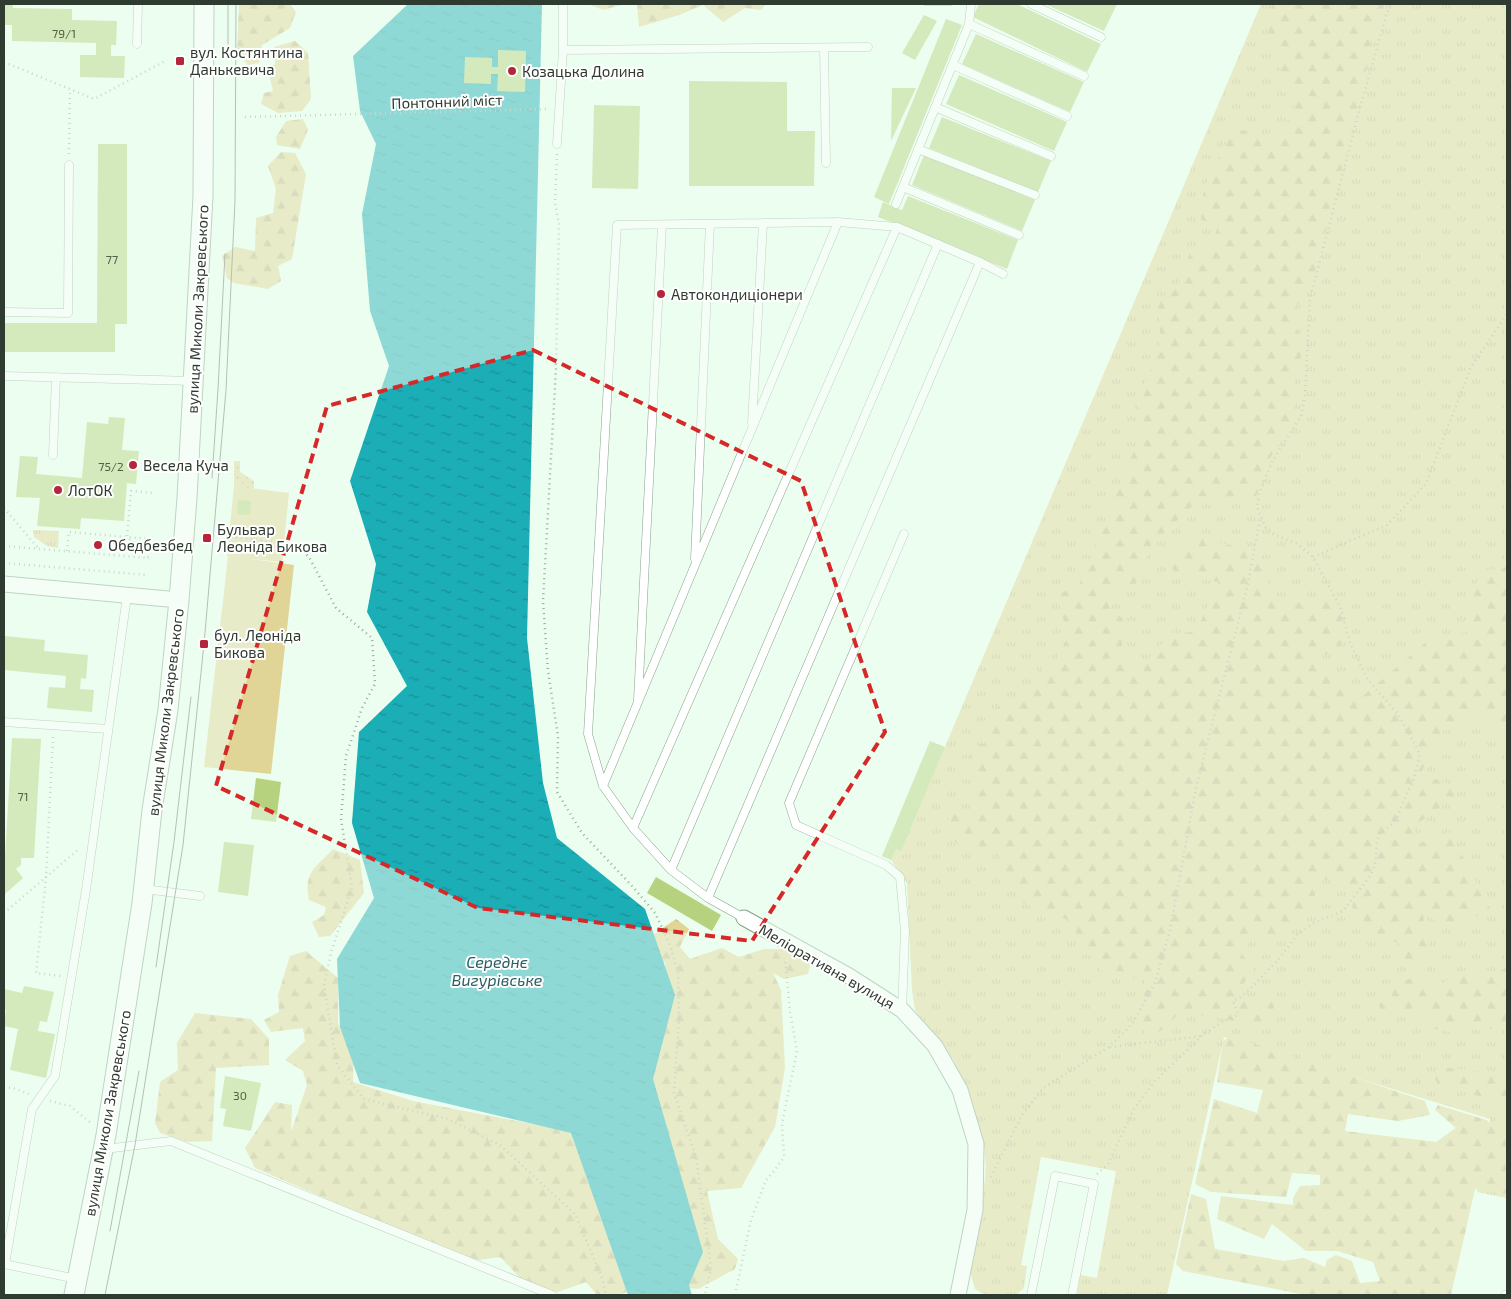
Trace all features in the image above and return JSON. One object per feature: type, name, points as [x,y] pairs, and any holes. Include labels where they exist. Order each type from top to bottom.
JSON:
[{"type":"street","name":"вулиця Миколи Закревського","points":[[76,1287],[104,1142],[144,889],[152,810],[168,710],[179,600],[187,498],[204,196],[204,4]]},
{"type":"street","points":[[4,584],[179,600]]},
{"type":"street","name":"Меліоративна вулиця","points":[[744,918],[850,976],[902,1010],[935,1046],[960,1090],[976,1144],[975,1210],[958,1295]]},
{"type":"lane","points":[[137,44],[138,4]]},
{"type":"lane","points":[[557,144],[563,4]]},
{"type":"lane","points":[[896,204],[969,24],[972,4]]},
{"type":"lane","points":[[1031,4],[1101,37]]},
{"type":"lane","points":[[969,24],[1084,76]]},
{"type":"lane","points":[[562,50],[868,47]]},
{"type":"lane","points":[[824,48],[826,163]]},
{"type":"lane","points":[[953,65],[1067,116]]},
{"type":"lane","points":[[935,107],[1051,156]]},
{"type":"lane","points":[[918,149],[1035,195]]},
{"type":"lane","points":[[4,312],[68,313],[69,165]]},
{"type":"lane","points":[[903,187],[1019,235]]},
{"type":"lane","points":[[603,786],[838,222]]},
{"type":"lane","points":[[744,918],[708,898],[671,870],[633,828],[603,786],[588,734],[616,225],[838,222],[897,227],[980,262],[1002,274]]},
{"type":"lane","points":[[752,430],[763,223]]},
{"type":"lane","points":[[695,566],[710,224]]},
{"type":"lane","points":[[637,705],[662,225]]},
{"type":"lane","points":[[633,828],[897,227]]},
{"type":"lane","points":[[671,870],[938,244]]},
{"type":"lane","points":[[708,898],[980,262]]},
{"type":"lane","points":[[4,376],[193,381]]},
{"type":"lane","points":[[53,455],[56,377]]},
{"type":"lane","points":[[902,1010],[905,931],[900,878],[886,865],[796,825],[789,803],[904,534]]},
{"type":"lane","points":[[76,1287],[4,1264],[32,1109],[55,1076],[93,838],[127,596]]},
{"type":"lane","points":[[4,722],[108,729]]},
{"type":"lane","points":[[144,889],[200,896]]},
{"type":"lane","points":[[104,1142],[171,1141],[552,1295]]},
{"type":"lane","points":[[1031,1295],[1055,1176],[1094,1184],[1072,1295]]},
{"type":"path","points":[[1088,1183],[1108,1164],[1134,1109],[1155,1081],[1202,1036],[1222,1022],[1232,1019],[1238,1014],[1233,1001],[1241,997],[1256,983],[1278,960],[1297,935],[1314,923],[1343,912],[1371,875],[1375,864],[1377,840],[1380,833],[1390,826],[1398,816],[1413,782],[1420,754],[1398,714],[1368,680],[1350,643],[1341,609],[1313,557],[1296,543],[1275,535],[1265,526],[1257,507],[1259,494],[1272,462],[1300,416],[1305,395],[1310,299],[1358,115],[1391,4]]},
{"type":"path","points":[[4,62],[94,99],[167,60]]},
{"type":"path","points":[[69,165],[70,89]]},
{"type":"path","name":"Понтонний міст","points":[[245,117],[549,109]]},
{"type":"path","points":[[557,144],[555,203],[559,224],[556,368],[543,601],[548,671],[558,736],[557,792],[582,833],[655,913],[669,942],[678,970],[679,1017],[674,1093],[696,1157],[711,1268],[706,1295]]},
{"type":"path","points":[[1313,557],[1387,525],[1426,484],[1471,367],[1507,314]]},
{"type":"path","points":[[127,537],[131,491],[155,493]]},
{"type":"path","points":[[4,508],[39,549]]},
{"type":"path","points":[[988,1184],[1022,1115],[1043,1088],[1109,1047],[1132,1024],[1155,983],[1170,930],[1196,788],[1248,583],[1260,517]]},
{"type":"path","points":[[67,551],[69,532],[150,539]]},
{"type":"path","points":[[226,536],[296,545],[309,556],[336,608],[372,638],[375,684],[362,708],[346,756],[343,792],[341,819],[352,887],[331,953],[324,985],[337,1065],[364,1098],[448,1119],[500,1145],[574,1214],[602,1278],[606,1295]]},
{"type":"path","points":[[4,546],[149,558],[127,537]]},
{"type":"path","points":[[4,563],[147,575]]},
{"type":"path","points":[[54,726],[46,878],[36,973],[72,978]]},
{"type":"path","points":[[4,913],[93,838]]},
{"type":"path","points":[[734,1295],[751,1220],[766,1180],[784,1157],[782,1124],[797,1051],[790,1011],[783,940]]},
{"type":"path","points":[[1109,1047],[1202,1036]]},
{"type":"path","points":[[70,1106],[104,1142]]},
{"type":"highlighted area","points":[[533,350],[801,481],[885,732],[752,941],[478,908],[216,786],[327,406]]},
{"type":"green space","points":[[239,4],[290,4],[296,12],[290,28],[262,45],[259,63],[248,65],[237,52]]},
{"type":"green space","points":[[588,4],[621,4],[621,5],[603,10]]},
{"type":"green space","points":[[637,4],[766,4],[761,10],[745,8],[723,22],[703,5],[679,15],[639,27]]},
{"type":"green space","points":[[1261,4],[1507,4],[1507,1198],[1477,1192],[1490,1119],[1224,1037],[1167,1295],[1077,1295],[1080,1275],[1097,1278],[1116,1171],[1041,1157],[1021,1265],[1027,1266],[1024,1288],[1016,1295],[984,1294],[975,1289],[970,1271],[982,1210],[986,1166],[983,1140],[972,1101],[953,1059],[926,1027],[915,1010],[912,990],[907,883],[891,860],[896,849],[901,850]]},
{"type":"green space","points":[[1273,4],[1385,4],[1372,35],[1365,78],[1310,286],[1293,312],[1303,350],[1294,381],[1297,415],[1270,458],[1256,497],[1233,503],[1203,496],[1151,545],[1133,590],[1109,589],[1109,607],[1123,619],[1121,662],[1142,665],[1172,633],[1196,632],[1218,582],[1174,573],[1168,555],[1195,536],[1241,548],[1271,575],[1265,588],[1282,609],[1323,593],[1342,616],[1340,652],[1322,655],[1321,669],[1343,678],[1348,697],[1364,695],[1432,637],[1466,633],[1479,572],[1507,567],[1507,738],[1501,737],[1478,714],[1440,733],[1421,773],[1455,787],[1457,795],[1413,827],[1420,843],[1450,832],[1490,908],[1456,929],[1423,915],[1431,961],[1406,965],[1397,943],[1361,925],[1342,876],[1312,883],[1317,910],[1272,938],[1257,932],[1240,952],[1254,969],[1236,994],[1276,1002],[1267,1026],[1181,1012],[1150,1040],[1137,1018],[1145,980],[1103,974],[1068,920],[1023,903],[994,847],[965,852],[944,830],[951,811],[967,818],[980,810],[969,747],[986,743],[1000,701],[1022,699],[1042,667],[1054,664],[1068,636],[1056,593],[1077,589],[1143,429],[1135,408],[1161,344],[1158,299],[1177,288],[1191,250],[1211,245],[1219,224],[1201,220],[1204,187],[1233,128],[1273,137],[1295,112],[1264,19]]},
{"type":"green space","points":[[295,41],[308,53],[311,99],[302,111],[278,113],[261,104],[264,93],[273,91],[268,69],[275,64],[274,47]]},
{"type":"green space","points":[[303,119],[308,130],[300,149],[277,145],[276,137],[286,121]]},
{"type":"green space","points":[[281,152],[295,153],[306,174],[292,259],[278,266],[281,281],[268,289],[234,283],[227,278],[222,256],[235,247],[255,251],[256,218],[273,213],[276,189],[268,166]]},
{"type":"green space","points":[[234,461],[240,461],[240,472],[254,481],[254,489],[234,486]]},
{"type":"green space","points":[[234,486],[289,493],[282,562],[242,558],[294,565],[271,774],[204,767],[228,557]]},
{"type":"green space","points":[[33,530],[59,531],[58,548],[47,546],[34,537]]},
{"type":"green space","points":[[333,849],[360,860],[364,893],[330,936],[319,937],[312,922],[324,915],[326,907],[309,900],[308,883],[312,871]]},
{"type":"green space","points":[[676,919],[689,929],[680,947],[690,959],[722,948],[739,957],[764,949],[793,949],[811,961],[808,974],[784,979],[773,973],[781,990],[785,1068],[775,1127],[741,1188],[707,1191],[718,1239],[738,1259],[735,1269],[698,1289],[682,1287],[636,1037],[667,984],[665,962],[647,972],[637,946]]},
{"type":"green space","points":[[306,951],[338,978],[338,1024],[354,1038],[353,1082],[413,1101],[574,1132],[630,1291],[618,1295],[597,1295],[586,1282],[552,1294],[527,1285],[500,1257],[472,1261],[255,1168],[245,1148],[275,1102],[292,1105],[291,1132],[307,1085],[303,1071],[285,1060],[305,1041],[303,1028],[271,1032],[264,1020],[279,1012],[278,995],[290,956]]},
{"type":"green space","points":[[1507,967],[1507,1026],[1479,1031],[1460,1020],[1452,1032],[1429,1028],[1424,1009],[1382,1015],[1379,1004],[1391,997],[1398,981],[1419,977],[1435,988],[1461,971],[1484,980]]},
{"type":"green space","points":[[195,1013],[251,1019],[269,1039],[269,1065],[216,1068],[212,1141],[188,1142],[160,1133],[155,1123],[160,1082],[178,1070],[177,1043]]},
{"type":"green space","points":[[1231,1036],[1425,1101],[1430,1115],[1398,1121],[1348,1114],[1345,1131],[1436,1142],[1456,1128],[1435,1110],[1438,1105],[1487,1120],[1494,1130],[1507,1129],[1507,1194],[1475,1189],[1451,1295],[1306,1295],[1183,1271],[1176,1264],[1191,1194],[1206,1199],[1215,1249],[1283,1261],[1304,1258],[1325,1267],[1327,1260],[1336,1255],[1352,1261],[1360,1283],[1380,1281],[1373,1262],[1337,1251],[1306,1251],[1272,1224],[1264,1239],[1217,1219],[1221,1196],[1293,1205],[1293,1198],[1300,1186],[1320,1185],[1320,1175],[1292,1173],[1286,1197],[1211,1192],[1195,1184],[1214,1099],[1257,1113],[1263,1090],[1217,1082],[1223,1041]]},
{"type":"green space","points":[[1442,1067],[1507,1075],[1507,1113],[1489,1099],[1438,1085],[1433,1074]]},
{"type":"water","name":"Середнє Вигурівське","points":[[408,4],[542,4],[527,638],[543,783],[557,838],[645,909],[675,995],[653,1079],[703,1252],[689,1285],[692,1295],[628,1295],[571,1133],[360,1083],[340,1027],[337,959],[374,898],[352,823],[359,732],[407,686],[367,612],[376,564],[350,481],[389,366],[370,311],[362,214],[376,144],[360,111],[353,56]]},
{"type":"building","points":[[4,4],[13,4],[13,8],[72,9],[72,20],[117,21],[116,45],[111,45],[111,56],[125,56],[124,78],[80,77],[80,55],[96,55],[96,43],[12,41],[12,25],[4,25]]},
{"type":"building","points":[[924,4],[952,4],[952,6],[924,6]]},
{"type":"building","points":[[979,4],[1017,4],[1101,44],[1087,72],[973,17]]},
{"type":"building","points":[[1045,4],[1117,4],[1104,31]]},
{"type":"building","points":[[924,15],[937,21],[915,60],[902,53]]},
{"type":"building","points":[[946,19],[962,25],[889,204],[874,197]]},
{"type":"building","points":[[976,34],[1084,82],[1070,112],[962,64]]},
{"type":"building","name":"Козацька Долина","points":[[498,50],[526,51],[525,92],[497,91],[498,74],[491,74],[491,84],[464,83],[465,57],[492,58],[492,67],[498,67]]},
{"type":"building","points":[[959,75],[1067,122],[1054,151],[946,104]]},
{"type":"building","points":[[689,81],[787,82],[787,131],[815,131],[814,186],[689,186]]},
{"type":"building","points":[[892,88],[916,88],[891,141]]},
{"type":"building","points":[[594,105],[640,106],[638,189],[592,188]]},
{"type":"building","points":[[942,117],[1051,161],[1038,192],[929,148]]},
{"type":"building","points":[[98,144],[127,144],[127,324],[115,324],[115,352],[4,352],[4,323],[97,323]]},
{"type":"building","points":[[924,155],[1035,200],[1022,231],[912,185]]},
{"type":"building","points":[[908,196],[1018,240],[1007,269],[878,217],[883,202],[902,210]]},
{"type":"building","points":[[109,417],[125,418],[122,450],[139,451],[136,484],[127,483],[124,521],[81,518],[80,529],[37,526],[40,498],[16,497],[20,456],[38,457],[36,474],[82,478],[87,422],[108,424]]},
{"type":"building","points":[[238,500],[251,501],[250,515],[237,514]]},
{"type":"building","points":[[4,636],[45,640],[44,651],[88,655],[86,679],[81,678],[80,689],[94,690],[92,712],[47,708],[49,687],[65,688],[66,676],[4,670]]},
{"type":"building","points":[[12,738],[41,739],[34,858],[21,858],[21,865],[16,869],[23,878],[4,895],[4,858]]},
{"type":"building","points":[[930,741],[945,747],[901,851],[896,849],[891,860],[882,856]]},
{"type":"building","points":[[256,778],[281,782],[276,822],[251,819]]},
{"type":"building","points":[[224,842],[254,845],[248,896],[218,892]]},
{"type":"building","points":[[656,877],[721,915],[712,931],[647,893]]},
{"type":"building","points":[[24,986],[54,992],[47,1022],[40,1021],[38,1031],[55,1034],[46,1078],[10,1070],[18,1029],[4,1026],[6,1009],[4,1009],[4,989],[22,993]]},
{"type":"building","points":[[225,1076],[261,1083],[251,1131],[223,1126],[226,1109],[220,1108]]},
{"type":"tram line","points":[[228,4],[228,44]]},
{"type":"tram line","points":[[105,1295],[135,1145],[183,845],[204,644],[226,390],[235,201],[236,4]]},
{"type":"tram line","points":[[212,478],[225,254]]},
{"type":"tram line","points":[[156,967],[174,842],[191,697]]},
{"type":"tram line","points":[[110,1231],[139,1071]]},
{"type":"place","name":"вул. Костянтина Данькевича","points":[[180,61]]},
{"type":"place","name":"Козацька Долина","points":[[512,71]]},
{"type":"place","name":"Автокондиціонери","points":[[661,294]]},
{"type":"place","name":"Весела Куча","points":[[133,465]]},
{"type":"place","name":"ЛотОК","points":[[58,490]]},
{"type":"place","name":"Бульвар Леоніда Бикова","points":[[207,538]]},
{"type":"place","name":"Обедбезбед","points":[[98,545]]},
{"type":"place","name":"бул. Леоніда Бикова","points":[[204,644]]}]
